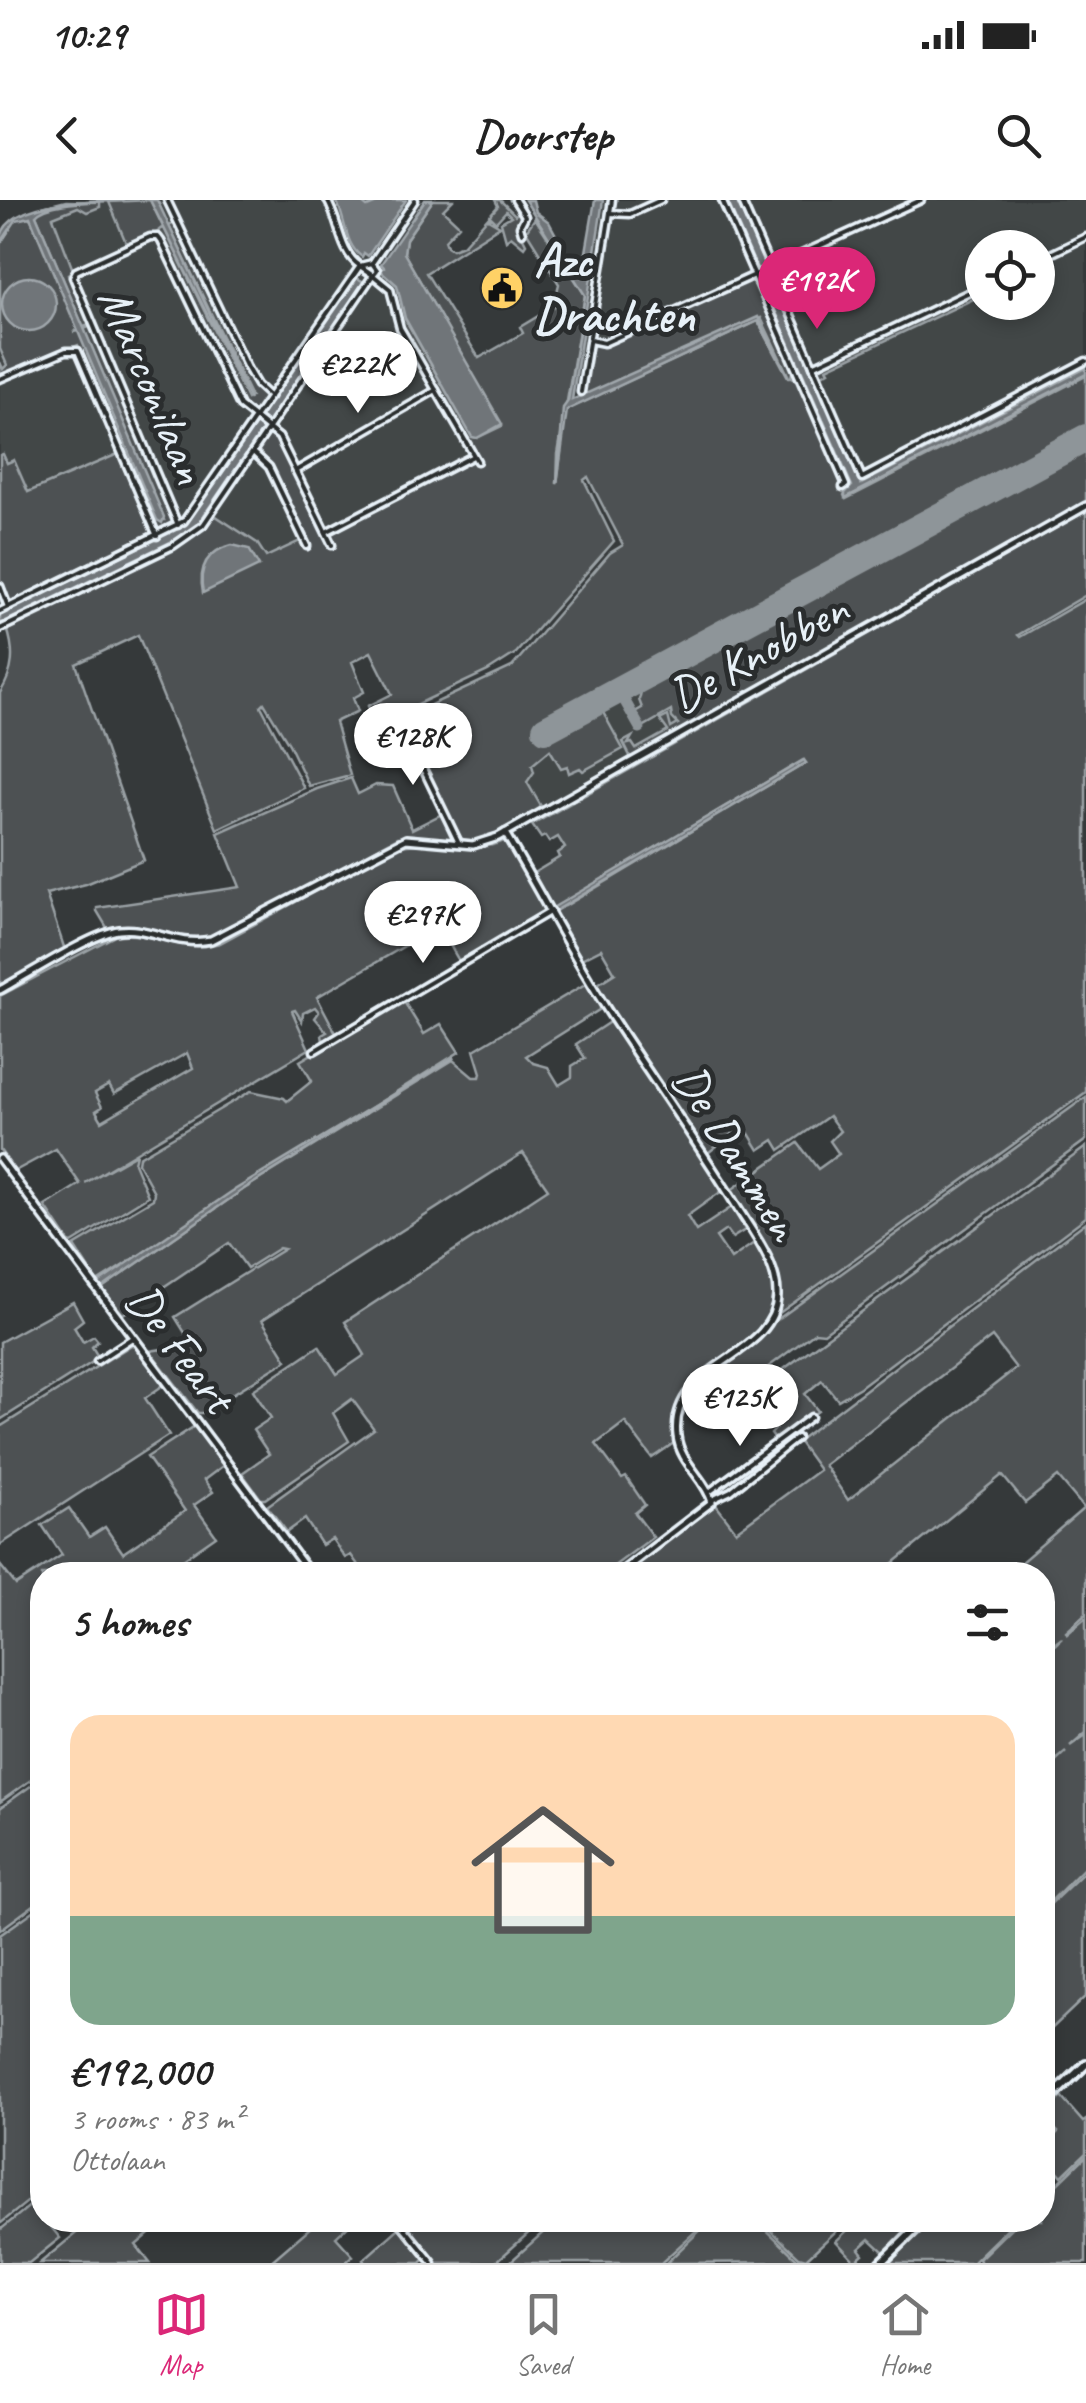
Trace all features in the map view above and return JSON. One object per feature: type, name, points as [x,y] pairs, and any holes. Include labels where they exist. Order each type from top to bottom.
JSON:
[{"type":"main road","points":[[1055,2093],[1086,2064]]},
{"type":"main road","points":[[881,2263],[913,2232]]},
{"type":"street","points":[[166,200],[247,368],[270,398]]},
{"type":"street","points":[[328,200],[337,216],[345,250],[390,289],[400,328],[477,462]]},
{"type":"street","points":[[0,611],[178,525],[192,513],[360,266],[372,263],[415,200]]},
{"type":"street","points":[[515,200],[525,216],[520,226],[522,232]]},
{"type":"street","points":[[581,392],[612,200]]},
{"type":"street","points":[[610,213],[630,214],[661,200]]},
{"type":"street","points":[[722,200],[846,485],[843,487]]},
{"type":"street","points":[[742,200],[862,478],[1086,362]]},
{"type":"street","points":[[590,340],[604,343],[920,200]]},
{"type":"street","name":"Marconilaan","points":[[178,525],[73,280],[74,274],[150,236],[158,237],[240,406],[256,420]]},
{"type":"street","points":[[1055,252],[1086,238]]},
{"type":"street","points":[[0,629],[194,534],[374,275],[377,270],[372,263]]},
{"type":"street","points":[[813,366],[965,294]]},
{"type":"street","points":[[0,379],[66,351],[78,351],[156,536]]},
{"type":"street","points":[[296,471],[436,390]]},
{"type":"street","points":[[256,420],[279,437],[332,546]]},
{"type":"street","points":[[253,452],[269,467],[307,546]]},
{"type":"street","points":[[326,532],[474,455]]},
{"type":"street","name":"De Knobben","points":[[0,990],[101,936],[120,930],[191,944],[211,940],[406,839],[482,843],[506,833],[1086,506]]},
{"type":"street","points":[[0,586],[8,607]]},
{"type":"street","points":[[398,717],[459,844]]},
{"type":"street","name":"De Dammen","points":[[506,833],[588,978],[716,1172],[761,1247],[776,1282],[777,1297],[768,1324],[753,1340],[698,1380],[680,1409],[676,1429],[680,1450],[710,1496]]},
{"type":"street","points":[[314,1051],[551,911]]},
{"type":"street","name":"De Feart","points":[[0,1159],[301,1562]]},
{"type":"street","points":[[97,1361],[132,1338]]},
{"type":"street","points":[[710,1496],[811,1417]]},
{"type":"street","points":[[710,1496],[718,1500],[797,1438]]},
{"type":"street","points":[[635,1562],[710,1506],[710,1496]]},
{"type":"street","points":[[1055,2087],[1058,2090]]},
{"type":"street","points":[[408,2232],[433,2263]]},
{"type":"shaded area","points":[[124,200],[64,204],[36,215],[164,517],[162,523],[157,520],[30,217],[16,220],[0,244],[4,229],[14,219],[29,211],[69,202]]},
{"type":"shaded area","points":[[150,200],[163,227],[158,231],[164,228],[247,399],[251,397],[169,226],[175,223],[254,385],[265,397],[255,415],[241,405],[158,232],[127,245],[109,202]]},
{"type":"shaded area","points":[[150,200],[159,204],[250,400]]},
{"type":"shaded area","points":[[336,200],[359,200],[367,207],[384,200],[406,200],[368,256],[364,253],[362,257],[348,238]]},
{"type":"shaded area","points":[[406,200],[369,256],[384,266],[391,278],[484,464],[332,550],[189,609],[168,551],[0,631],[0,237],[75,201]]},
{"type":"shaded area","points":[[425,200],[433,200],[406,239],[404,253],[502,424],[477,438],[472,437],[405,318],[397,285],[381,271],[381,264]]},
{"type":"shaded area","points":[[433,200],[453,200],[443,210],[459,225],[445,240],[452,249],[463,245],[498,206],[495,200],[515,215],[518,213],[513,200],[522,215],[518,228],[524,247],[511,236],[506,240],[501,222],[511,216],[506,211],[496,222],[488,219],[500,226],[426,273],[479,358],[523,333],[520,327],[563,301],[557,292],[559,284],[526,231],[535,218],[585,295],[558,454],[557,484],[566,410],[758,321],[789,377],[761,318],[581,398],[579,393],[583,392],[592,346],[611,343],[751,280],[756,283],[793,368],[791,377],[799,381],[843,481],[840,490],[851,485],[844,495],[846,499],[1086,376],[1086,428],[543,723],[549,734],[600,707],[623,749],[583,771],[580,768],[569,773],[550,750],[532,765],[534,772],[527,782],[542,808],[481,840],[459,838],[404,722],[380,733],[368,706],[392,694],[371,652],[352,662],[364,692],[353,698],[358,711],[335,722],[350,775],[309,786],[264,703],[261,706],[304,788],[217,829],[138,635],[76,664],[144,860],[86,884],[46,894],[66,953],[0,989],[0,693],[12,661],[7,628],[182,543],[199,532],[213,514],[257,543],[266,557],[302,540],[309,546],[270,463],[258,451],[269,434],[280,441],[332,547],[336,545],[331,534],[334,531],[467,460],[478,463],[403,330],[390,286],[378,275],[381,271],[397,285],[405,319],[472,437],[502,426],[404,253],[406,239]],"holes":[[[588,477],[623,545],[610,553],[512,667],[403,718],[401,712],[488,671],[516,653],[614,541],[584,480]]]},
{"type":"shaded area","points":[[525,200],[533,200],[536,212],[549,222],[569,259],[579,264],[585,258],[595,200],[603,200],[572,400],[758,317],[789,379],[758,321],[567,410],[557,484],[563,408],[568,401],[585,295]]},
{"type":"shaded area","points":[[599,200],[1086,200],[1086,371],[857,489],[767,282],[575,369]]},
{"type":"shaded area","points":[[727,200],[737,200],[861,484],[1086,368],[1086,374],[845,498],[852,486]]},
{"type":"shaded area","points":[[66,201],[100,202],[100,207],[87,212],[78,207],[53,217],[73,270],[68,274],[90,325],[83,327],[36,215],[42,207]]},
{"type":"shaded area","points":[[27,216],[79,329],[73,332],[79,331],[157,520],[164,520],[84,329],[91,326],[174,522],[162,530],[155,526],[78,345],[0,377],[0,362],[3,369],[7,365],[0,349],[0,244],[15,220]]},
{"type":"shaded area","points":[[29,277],[48,285],[56,304],[48,323],[29,331],[10,323],[2,304],[10,285]]},
{"type":"shaded area","points":[[357,278],[364,282],[197,525],[183,536],[0,624],[0,615],[186,525]]},
{"type":"shaded area","points":[[965,296],[965,303],[827,368],[829,371],[820,376],[818,372],[824,363]]},
{"type":"shaded area","points":[[1086,376],[1086,499],[542,808],[527,782],[532,766],[523,699]]},
{"type":"shaded area","points":[[1086,448],[1086,503],[631,758],[623,742],[632,737],[628,744],[636,749],[668,731],[660,720],[668,716],[671,728],[678,724],[671,711],[641,728],[633,713],[642,708],[642,688]]},
{"type":"shaded area","points":[[3,454],[7,463],[14,460],[28,492],[118,454],[152,535],[10,602],[0,582]]},
{"type":"shaded area","points":[[1086,511],[1086,595],[1018,635],[1086,599],[1086,1092],[778,1314],[780,1297],[774,1265],[731,1190],[798,1143],[818,1169],[839,1154],[830,1141],[840,1131],[829,1116],[780,1150],[774,1140],[759,1150],[748,1132],[737,1139],[732,1134],[708,1153],[596,985],[615,973],[601,949],[581,959],[532,874],[560,857],[558,853],[565,848],[558,837],[549,842],[545,836],[541,838],[532,825]],"holes":[[[803,760],[806,763],[565,906],[554,909]]]},
{"type":"shaded area","points":[[232,545],[249,549],[259,566],[203,593],[206,562]]},
{"type":"shaded area","points":[[804,760],[806,763],[555,911],[554,907]]},
{"type":"shaded area","points":[[351,778],[358,794],[376,785],[393,786],[412,829],[442,814],[453,839],[398,837],[229,929],[194,943],[143,931],[109,931],[97,911],[240,887],[218,833]]},
{"type":"shaded area","points":[[506,840],[546,911],[459,961],[439,926],[317,997],[336,1033],[323,1041],[322,1035],[327,1032],[315,1018],[319,1012],[315,1007],[303,1013],[302,1021],[292,1011],[309,1049],[85,1183],[136,1154],[134,1163],[148,1196],[69,1242],[45,1206],[80,1184],[56,1149],[15,1171],[0,1150],[0,996],[115,936],[141,936],[192,946],[220,943],[397,847],[493,845]],"holes":[[[187,1053],[193,1068],[102,1121],[96,1111],[102,1107],[95,1093],[109,1085],[114,1094]]]},
{"type":"shaded area","points":[[587,983],[602,1008],[526,1056],[533,1063],[548,1067],[559,1085],[572,1077],[572,1066],[585,1058],[576,1044],[611,1021],[674,1111],[722,1191],[687,1216],[696,1231],[732,1207],[745,1230],[732,1238],[726,1230],[716,1237],[731,1259],[754,1243],[769,1271],[773,1298],[765,1321],[686,1392],[675,1415],[674,1443],[652,1458],[625,1422],[596,1444],[645,1505],[635,1513],[653,1537],[619,1562],[356,1562],[351,1555],[345,1558],[332,1539],[322,1545],[305,1519],[287,1532],[267,1506],[374,1429],[352,1399],[333,1413],[349,1441],[265,1499],[242,1473],[269,1454],[253,1430],[271,1418],[253,1390],[319,1346],[337,1374],[365,1355],[345,1322],[548,1189],[523,1153],[262,1320],[287,1360],[202,1413],[198,1413],[150,1351],[174,1347],[187,1336],[175,1317],[284,1249],[279,1248],[247,1268],[229,1243],[123,1314],[102,1288],[244,1189],[453,1060],[473,1077],[480,1077],[474,1050]]},
{"type":"shaded area","points":[[403,1000],[424,1034],[441,1024],[459,1052],[97,1282],[74,1246],[153,1199],[154,1192],[138,1163],[139,1157],[251,1091],[287,1101],[312,1081],[300,1061]]},
{"type":"shaded area","points":[[455,1057],[244,1189],[102,1288],[97,1284],[231,1192]]},
{"type":"shaded area","points":[[1086,1097],[1086,1140],[824,1333],[815,1332],[711,1410],[696,1389],[760,1340],[774,1322]]},
{"type":"shaded area","points":[[1086,1147],[1086,1217],[860,1387],[838,1400],[822,1380],[805,1394],[818,1411],[777,1442],[771,1434],[781,1423],[775,1416],[779,1412],[758,1388]]},
{"type":"shaded area","points":[[1086,1222],[1086,1614],[1066,1632],[1086,1618],[1086,1732],[1070,1746],[1086,1735],[1086,1866],[1055,1897],[1055,1763],[1066,1752],[1055,1761],[1055,1645],[1062,1638],[1055,1643],[1055,1562],[1021,1562],[1084,1508],[1058,1477],[1025,1503],[1002,1475],[895,1562],[639,1562],[716,1505],[736,1531],[819,1470],[798,1441]],"holes":[[[992,1337],[1016,1368],[848,1500],[824,1465]]]},
{"type":"shaded area","points":[[73,1302],[83,1320],[74,1327],[83,1342],[94,1336],[98,1341],[92,1347],[99,1358],[0,1420],[0,1342]]},
{"type":"shaded area","points":[[133,1344],[165,1384],[145,1398],[169,1435],[0,1545],[0,1427]]},
{"type":"shaded area","points":[[195,1426],[224,1465],[204,1480],[213,1492],[194,1505],[216,1536],[179,1562],[51,1562],[62,1555],[42,1525],[69,1508],[89,1537],[105,1527],[123,1553],[185,1511],[147,1457]]},
{"type":"shaded area","points":[[0,1565],[16,1585],[30,1576],[30,1781],[0,1802]]},
{"type":"shaded area","points":[[30,1787],[30,1908],[0,1930],[0,1808]]},
{"type":"shaded area","points":[[1086,1870],[1086,1996],[1055,2026],[1055,1900]]},
{"type":"shaded area","points":[[30,1914],[30,2200],[0,2224],[0,1935]]},
{"type":"shaded area","points":[[1061,2097],[1083,2122],[1086,2120],[1086,2153],[1062,2176],[1055,2168],[1055,2103]]},
{"type":"shaded area","points":[[1086,2156],[1086,2263],[981,2263],[979,2259],[1007,2232],[1055,2232],[1055,2186]]},
{"type":"shaded area","points":[[30,2206],[30,2232],[55,2232],[60,2238],[29,2263],[0,2263],[0,2230]]},
{"type":"shaded area","points":[[77,2232],[152,2232],[136,2245],[150,2263],[40,2263]]},
{"type":"shaded area","points":[[305,2232],[341,2232],[336,2237],[353,2256],[345,2263],[269,2263]]},
{"type":"shaded area","points":[[394,2232],[402,2232],[425,2259],[421,2263],[363,2260]]},
{"type":"shaded area","points":[[410,2232],[530,2232],[495,2263],[436,2263]]},
{"type":"shaded area","points":[[544,2232],[695,2232],[661,2263],[509,2263]]},
{"type":"shaded area","points":[[698,2232],[769,2232],[797,2259],[808,2262],[666,2263]]},
{"type":"shaded area","points":[[773,2232],[835,2232],[806,2259]]},
{"type":"shaded area","points":[[845,2232],[903,2232],[884,2252],[870,2239],[859,2249],[863,2254],[855,2261],[836,2241]]},
{"type":"shaded area","points":[[918,2232],[1004,2232],[972,2263],[886,2263]]},
{"type":"taxiway","points":[[618,689],[640,728]]},
{"type":"runway","points":[[546,729],[1086,438]]},
{"type":"place","name":"Azc Drachten","points":[[502,288]]}]
